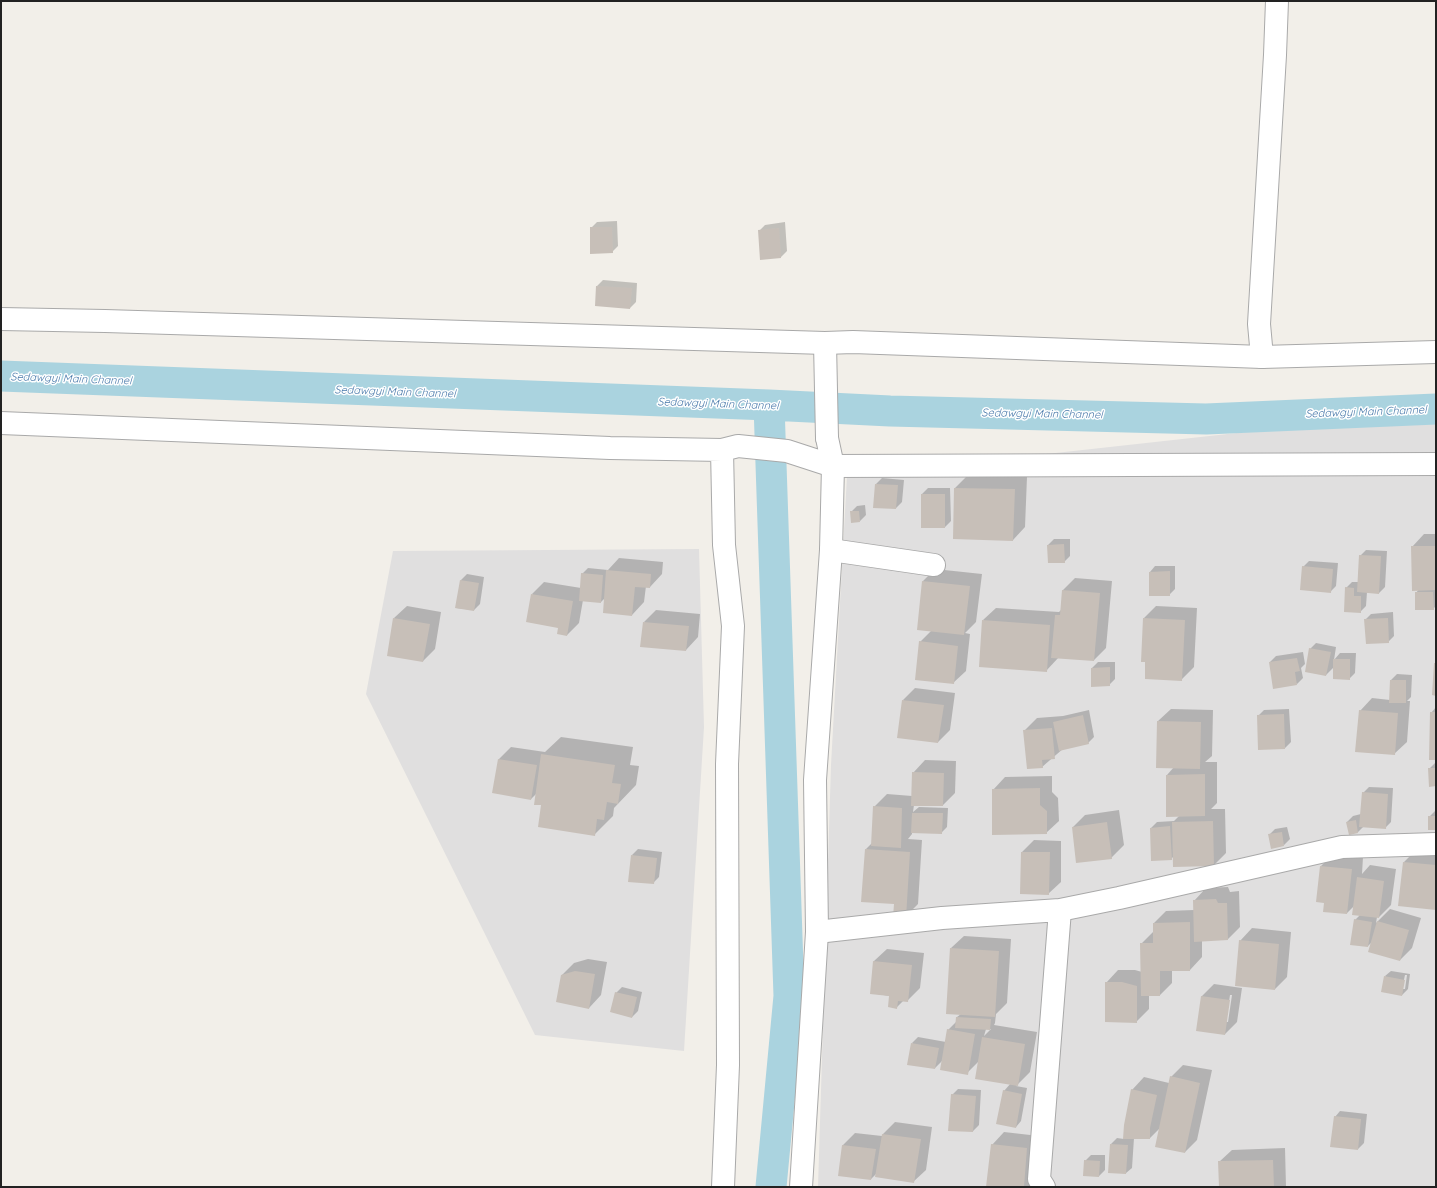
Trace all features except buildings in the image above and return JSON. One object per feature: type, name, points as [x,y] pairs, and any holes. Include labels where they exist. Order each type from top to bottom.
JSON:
[{"type":"street","points":[[1262,357],[1259,324],[1277,1]]},
{"type":"street","points":[[1,319],[825,343],[853,342],[1287,358],[1436,352]]},
{"type":"street","points":[[800,1187],[818,932],[815,780],[831,550],[833,466],[827,438],[825,343]]},
{"type":"street","points":[[1,423],[610,448],[730,448],[787,451],[833,466],[1436,464]]},
{"type":"street","points":[[723,1187],[728,1065],[727,764],[732,626],[724,545],[730,448]]},
{"type":"street","points":[[831,550],[934,565]]},
{"type":"street","points":[[818,932],[942,918],[1060,910],[1342,847],[1436,844]]},
{"type":"street","points":[[1044,1187],[1040,1179],[1060,910]]},
{"type":"shaded area","points":[[1436,411],[1436,1187],[818,1187],[831,765],[847,476]]},
{"type":"shaded area","points":[[699,549],[704,727],[684,1051],[535,1035],[366,694],[393,551]]},
{"type":"waterway","name":"Sedawgyi Main Channel","points":[[1,376],[769,405],[890,411],[1206,419],[1436,409]]},
{"type":"waterway","points":[[769,405],[789,996],[771,1187]]}]
